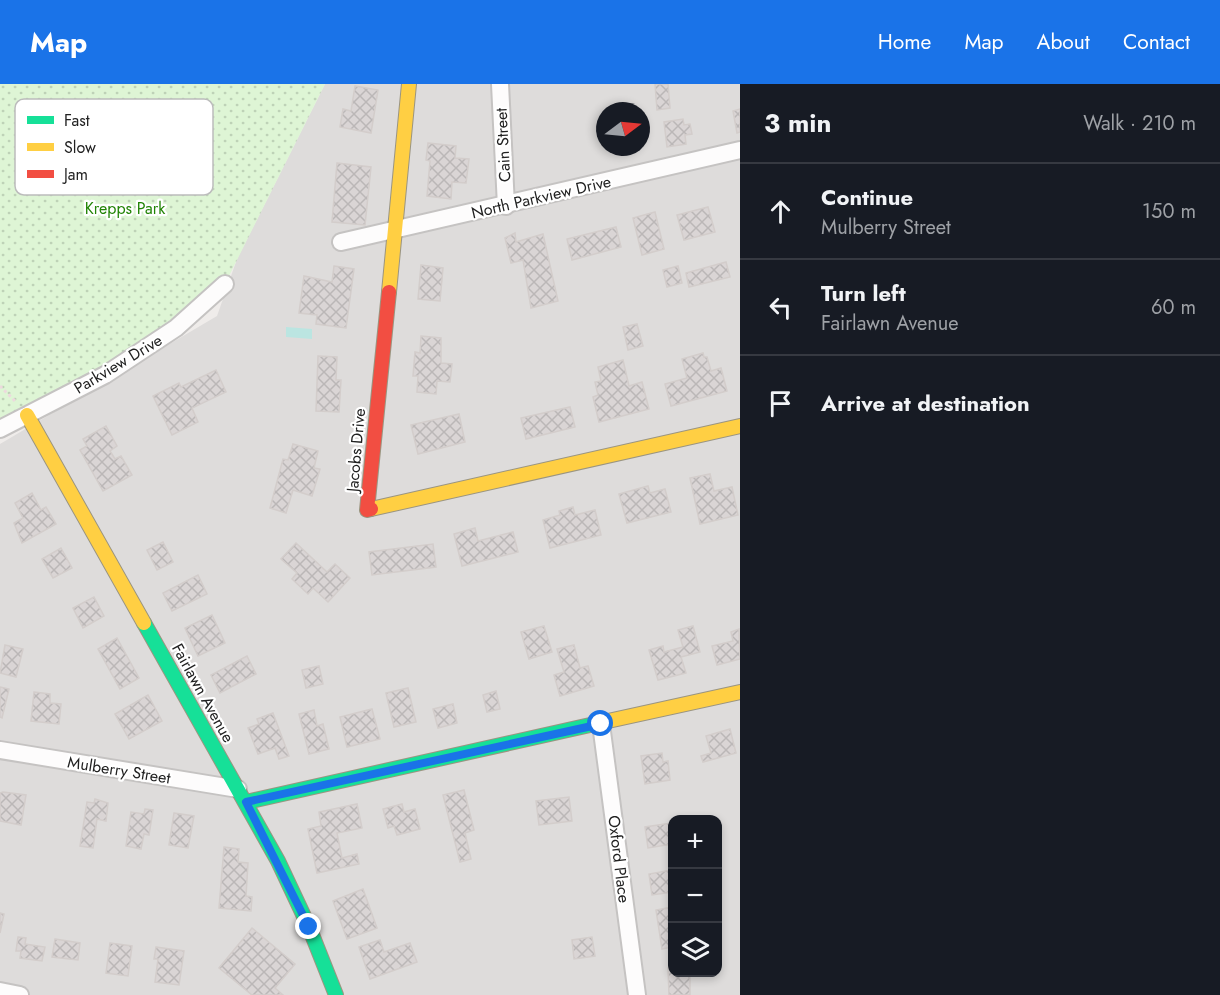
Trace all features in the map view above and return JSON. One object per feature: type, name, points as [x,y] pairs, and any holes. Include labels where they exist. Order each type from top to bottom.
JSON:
[{"type":"street","name":"Jacobs Drive","points":[[409,84],[393,231],[368,510],[740,426]]},
{"type":"street","name":"Cain Street","points":[[500,84],[506,206]]},
{"type":"street","name":"North Parkview Drive","points":[[341,242],[506,206],[740,150]]},
{"type":"street","name":"Parkview Drive","points":[[0,429],[105,375],[176,328],[225,284]]},
{"type":"street","name":"Fairlawn Avenue","points":[[27,415],[242,796],[309,927],[336,995]]},
{"type":"street","name":"Mulberry Street","points":[[0,750],[242,796],[601,724],[740,692]]},
{"type":"street","name":"Oxford Place","points":[[601,724],[637,995]]},
{"type":"street","points":[[0,991],[20,995]]},
{"type":"shaded area","points":[[325,84],[740,84],[740,995],[0,995],[0,444],[217,316],[237,259]]},
{"type":"green space","name":"Krepps Park","points":[[0,84],[325,84],[225,284],[176,328],[0,429]]},
{"type":"water","points":[[286,327],[312,329],[312,339],[286,337]]},
{"type":"building","points":[[655,84],[668,84],[670,108],[657,110]]},
{"type":"building","points":[[355,86],[378,90],[371,133],[340,127],[343,109],[351,111]]},
{"type":"building","points":[[740,109],[740,132],[737,133],[733,111]]},
{"type":"building","points":[[683,119],[684,125],[690,124],[692,134],[685,135],[686,144],[667,147],[664,122]]},
{"type":"building","points":[[428,143],[456,146],[455,158],[469,159],[466,183],[452,182],[451,199],[427,196],[430,161],[426,160]]},
{"type":"building","points":[[337,163],[371,167],[365,225],[332,222]]},
{"type":"building","points":[[708,207],[715,232],[684,240],[677,215]]},
{"type":"building","points":[[655,212],[664,249],[642,255],[633,218]]},
{"type":"building","points":[[616,227],[621,247],[572,260],[567,239]]},
{"type":"building","points":[[515,233],[516,242],[543,234],[558,301],[531,308],[523,260],[511,263],[505,238]]},
{"type":"building","points":[[726,262],[730,277],[689,287],[686,273]]},
{"type":"building","points":[[421,265],[443,268],[440,301],[418,299]]},
{"type":"building","points":[[334,266],[354,269],[346,328],[316,324],[317,315],[299,313],[304,276],[332,282]]},
{"type":"building","points":[[678,266],[682,283],[667,287],[663,270]]},
{"type":"building","points":[[637,324],[643,346],[628,350],[623,327]]},
{"type":"building","points":[[421,336],[441,338],[441,363],[452,364],[450,382],[437,381],[436,394],[417,392],[418,376],[413,376],[415,352],[420,353]]},
{"type":"building","points":[[703,353],[704,357],[707,357],[711,371],[721,368],[727,391],[671,406],[665,384],[687,378],[682,359]]},
{"type":"building","points":[[318,356],[337,357],[336,380],[341,380],[339,412],[316,411]]},
{"type":"building","points":[[623,360],[629,386],[642,382],[649,409],[599,422],[593,397],[598,395],[595,382],[601,381],[598,367]]},
{"type":"building","points":[[216,370],[226,392],[192,408],[198,422],[172,435],[153,396],[179,383],[181,387]]},
{"type":"building","points":[[570,407],[575,427],[526,439],[521,418]]},
{"type":"building","points":[[459,414],[465,442],[418,454],[411,425]]},
{"type":"building","points":[[106,426],[117,446],[110,451],[115,459],[121,456],[132,475],[103,491],[80,450],[87,446],[83,439]]},
{"type":"building","points":[[293,444],[318,451],[314,468],[320,469],[312,496],[293,490],[286,513],[270,508],[283,459],[288,460]]},
{"type":"building","points":[[710,474],[714,491],[732,487],[738,515],[700,524],[690,478]]},
{"type":"building","points":[[648,486],[650,493],[665,489],[671,512],[627,523],[619,494]]},
{"type":"building","points":[[32,493],[41,510],[46,507],[56,524],[22,543],[14,523],[23,518],[15,503]]},
{"type":"building","points":[[573,507],[575,515],[595,510],[601,535],[550,548],[543,520],[560,515],[559,511]]},
{"type":"building","points":[[475,528],[478,541],[513,532],[518,552],[462,566],[454,534]]},
{"type":"building","points":[[163,542],[173,562],[157,570],[147,550]]},
{"type":"building","points":[[296,543],[327,572],[335,564],[350,578],[328,602],[313,588],[308,594],[292,579],[297,573],[281,559]]},
{"type":"building","points":[[433,544],[436,567],[372,575],[369,552]]},
{"type":"building","points":[[61,548],[72,568],[53,578],[42,559]]},
{"type":"building","points":[[198,575],[207,594],[172,611],[163,593]]},
{"type":"building","points":[[94,597],[104,616],[83,628],[73,608]]},
{"type":"building","points":[[212,615],[225,643],[198,656],[185,628]]},
{"type":"building","points":[[544,626],[552,652],[529,659],[521,632]]},
{"type":"building","points":[[693,626],[700,652],[681,657],[686,673],[658,680],[649,650],[663,646],[664,652],[683,647],[678,630]]},
{"type":"building","points":[[739,629],[740,659],[717,665],[712,646],[733,641],[731,632]]},
{"type":"building","points":[[117,638],[139,678],[120,689],[98,649]]},
{"type":"building","points":[[5,645],[23,649],[16,677],[0,673]]},
{"type":"building","points":[[574,645],[580,668],[588,666],[594,686],[560,696],[554,675],[564,672],[557,649]]},
{"type":"building","points":[[247,656],[256,674],[220,693],[211,675]]},
{"type":"building","points":[[319,666],[323,684],[306,688],[302,670]]},
{"type":"building","points":[[0,687],[9,689],[2,718],[0,717]]},
{"type":"building","points":[[408,688],[416,722],[394,727],[386,693]]},
{"type":"building","points":[[496,691],[500,709],[487,712],[483,695]]},
{"type":"building","points":[[34,692],[50,694],[50,703],[61,704],[59,724],[31,721]]},
{"type":"building","points":[[148,695],[162,721],[129,739],[115,714]]},
{"type":"building","points":[[453,704],[457,723],[438,728],[433,709]]},
{"type":"building","points":[[372,709],[380,739],[347,747],[340,717]]},
{"type":"building","points":[[314,710],[317,726],[323,724],[329,749],[309,754],[299,714]]},
{"type":"building","points":[[273,713],[289,756],[279,759],[275,748],[258,754],[248,728],[259,724],[257,719]]},
{"type":"building","points":[[730,729],[736,753],[703,762],[701,756],[711,753],[706,736]]},
{"type":"building","points":[[662,753],[663,762],[668,761],[670,780],[645,784],[641,756]]},
{"type":"building","points":[[464,790],[474,830],[465,833],[471,859],[460,862],[443,795]]},
{"type":"building","points":[[0,793],[26,795],[21,825],[0,821]]},
{"type":"building","points":[[569,797],[572,821],[539,825],[536,801]]},
{"type":"building","points":[[95,799],[108,803],[106,821],[97,819],[93,848],[80,846],[87,802],[94,803]]},
{"type":"building","points":[[357,804],[362,828],[337,833],[342,858],[357,854],[359,864],[317,873],[308,829],[321,826],[319,812]]},
{"type":"building","points":[[402,804],[404,812],[415,809],[420,829],[397,835],[394,826],[388,828],[383,809]]},
{"type":"building","points":[[145,809],[153,810],[149,835],[144,834],[141,849],[126,846],[131,812],[144,814]]},
{"type":"building","points":[[174,813],[194,816],[188,848],[169,845]]},
{"type":"building","points":[[668,823],[668,845],[648,848],[645,827]]},
{"type":"building","points":[[224,847],[239,849],[238,862],[248,863],[246,896],[252,897],[251,911],[219,908]]},
{"type":"building","points":[[668,871],[668,893],[652,895],[649,874]]},
{"type":"building","points":[[363,889],[377,928],[347,939],[333,901]]},
{"type":"building","points":[[668,908],[668,948],[662,949],[656,910]]},
{"type":"building","points":[[0,913],[4,914],[0,933]]},
{"type":"building","points":[[252,928],[295,964],[275,988],[283,995],[252,995],[219,968]]},
{"type":"building","points":[[18,937],[26,938],[25,944],[45,947],[42,961],[20,958],[21,951],[16,951]]},
{"type":"building","points":[[592,937],[595,956],[574,959],[572,940]]},
{"type":"building","points":[[55,939],[80,943],[78,960],[52,957]]},
{"type":"building","points":[[380,940],[384,952],[410,943],[417,962],[370,979],[359,947]]},
{"type":"building","points":[[110,943],[132,946],[128,976],[106,973]]},
{"type":"building","points":[[156,947],[184,951],[179,985],[155,982],[158,959],[154,959]]},
{"type":"building","points":[[668,977],[690,977],[690,995],[669,995]]},
{"type":"traffic: fast","points":[[144,623],[278,861],[309,927],[336,995]]},
{"type":"traffic: fast","points":[[246,802],[608,721]]},
{"type":"traffic: slow","points":[[389,292],[409,84]]},
{"type":"traffic: slow","points":[[27,415],[144,623]]},
{"type":"traffic: slow","points":[[371,509],[740,426]]},
{"type":"traffic: slow","points":[[608,721],[740,692]]},
{"type":"traffic: jam","points":[[371,509],[367,510],[389,292]]},
{"type":"route","points":[[309,927],[278,861],[246,802],[601,724]]}]
